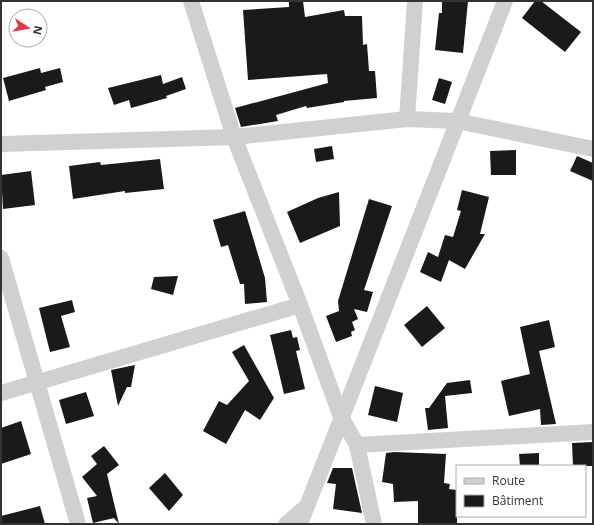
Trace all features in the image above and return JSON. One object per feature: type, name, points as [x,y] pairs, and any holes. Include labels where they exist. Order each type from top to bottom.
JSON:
[{"type":"street","points":[[191,1],[234,137],[300,305],[340,417],[357,445],[374,524]]},
{"type":"street","points":[[407,119],[415,1]]},
{"type":"street","points":[[300,524],[340,417],[504,1]]},
{"type":"street","points":[[1,144],[234,137],[407,119],[457,121],[593,149]]},
{"type":"street","points":[[1,258],[78,524]]},
{"type":"street","points":[[1,393],[300,305]]},
{"type":"street","points":[[357,445],[593,432]]},
{"type":"street","points":[[286,524],[306,507]]},
{"type":"building","points":[[289,1],[303,1],[305,17],[344,10],[345,16],[362,16],[363,45],[367,44],[369,71],[375,71],[377,98],[344,101],[307,108],[306,106],[276,115],[278,121],[241,127],[235,108],[328,83],[327,74],[248,80],[243,10],[289,7]]},
{"type":"building","points":[[442,1],[468,1],[463,53],[435,50],[439,13],[442,13]]},
{"type":"building","points":[[535,1],[541,1],[581,32],[565,52],[522,18]]},
{"type":"building","points":[[40,68],[41,73],[60,68],[63,82],[45,87],[46,90],[9,101],[3,78]]},
{"type":"building","points":[[161,75],[163,84],[182,77],[186,89],[166,96],[167,98],[131,108],[129,100],[114,105],[108,88]]},
{"type":"building","points":[[439,78],[452,82],[445,104],[432,100]]},
{"type":"building","points":[[332,146],[334,159],[316,162],[314,149]]},
{"type":"building","points":[[516,150],[516,175],[491,175],[490,151]]},
{"type":"building","points":[[577,156],[593,163],[593,181],[570,171]]},
{"type":"building","points":[[160,159],[164,189],[125,193],[125,191],[73,199],[69,166],[100,162],[101,165]]},
{"type":"building","points":[[31,171],[35,205],[3,209],[1,175]]},
{"type":"building","points":[[462,190],[489,197],[480,234],[485,234],[465,269],[449,260],[441,282],[420,272],[428,252],[438,257],[445,235],[453,237],[461,211],[457,210]]},
{"type":"building","points":[[339,192],[340,226],[300,243],[287,212],[318,198]]},
{"type":"building","points":[[369,199],[392,206],[364,290],[373,292],[367,312],[354,309],[358,319],[352,322],[355,330],[351,332],[352,336],[336,342],[326,316],[339,311],[338,301]]},
{"type":"building","points":[[245,211],[265,278],[267,302],[245,304],[244,284],[240,284],[228,245],[221,247],[213,220]]},
{"type":"building","points":[[178,276],[173,295],[151,289],[154,277]]},
{"type":"building","points":[[72,300],[75,312],[61,316],[70,347],[50,352],[39,308]]},
{"type":"building","points":[[427,306],[445,328],[422,347],[404,325]]},
{"type":"building","points":[[549,320],[555,347],[539,351],[556,424],[541,425],[540,409],[509,416],[501,381],[530,374],[520,327]]},
{"type":"building","points":[[291,330],[293,338],[297,337],[300,350],[296,351],[305,389],[284,394],[270,335]]},
{"type":"building","points":[[244,345],[274,398],[260,420],[245,410],[226,444],[203,431],[219,401],[227,405],[249,381],[232,352]]},
{"type":"building","points":[[135,365],[131,387],[127,387],[118,406],[111,370]]},
{"type":"building","points":[[470,380],[472,393],[445,396],[448,428],[428,430],[425,408],[429,408],[447,383]]},
{"type":"building","points":[[375,386],[403,393],[397,422],[368,415]]},
{"type":"building","points":[[86,392],[94,416],[66,424],[59,400]]},
{"type":"building","points":[[21,421],[31,454],[1,464],[1,428]]},
{"type":"building","points":[[593,442],[593,466],[573,465],[572,443]]},
{"type":"building","points":[[104,446],[119,465],[107,474],[119,524],[114,518],[93,523],[87,498],[97,496],[82,477],[97,464],[91,456]]},
{"type":"building","points":[[386,453],[446,454],[444,483],[450,484],[449,489],[456,490],[457,524],[418,524],[418,501],[394,502],[393,484],[382,482]]},
{"type":"building","points":[[539,453],[539,465],[520,465],[519,454]]},
{"type":"building","points":[[333,468],[352,468],[362,513],[333,509],[336,484],[327,483]]},
{"type":"building","points":[[165,473],[183,495],[169,511],[149,488]]},
{"type":"building","points":[[40,506],[45,524],[1,524],[1,516]]}]
